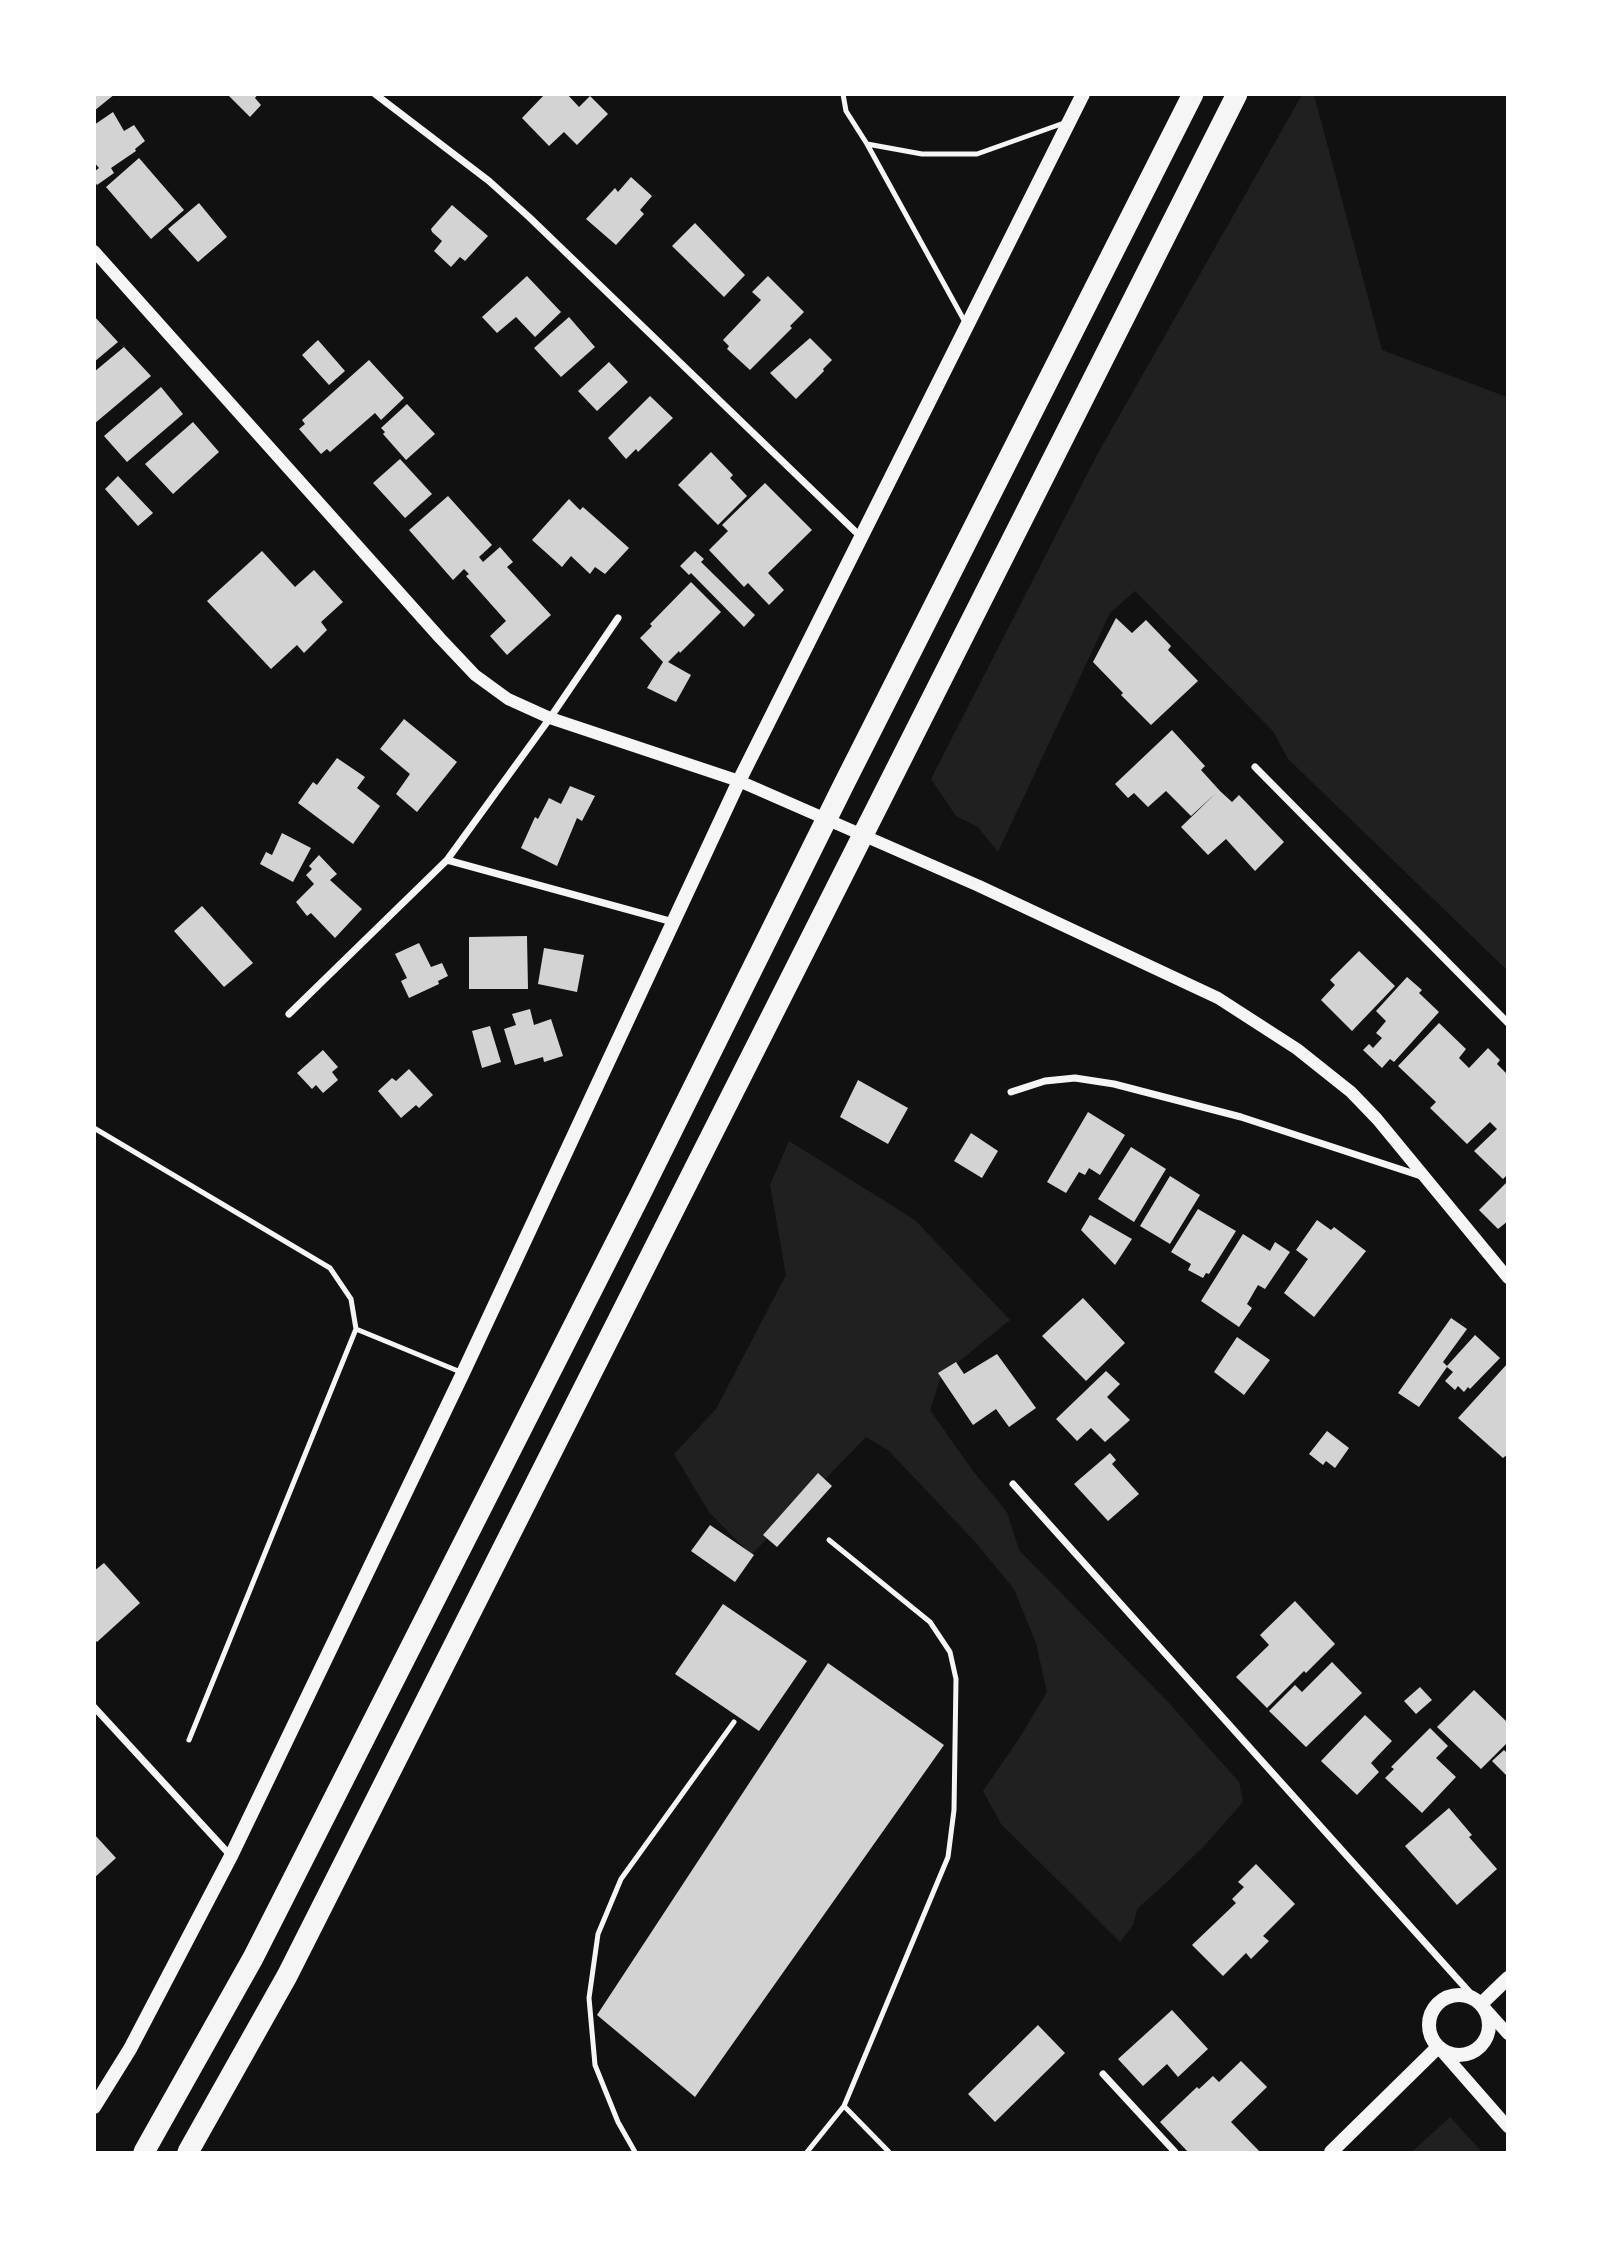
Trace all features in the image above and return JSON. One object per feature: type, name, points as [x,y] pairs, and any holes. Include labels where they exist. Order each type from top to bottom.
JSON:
[{"type":"highway","points":[[144,2152],[266,1934],[1193,94]]},
{"type":"highway","points":[[188,2152],[287,1976],[1237,94]]},
{"type":"main road","points":[[94,2107],[130,2049],[231,1856],[463,1373],[739,781],[1083,94]]},
{"type":"main road","points":[[1481,2004],[1507,1978]]},
{"type":"main road","points":[[1454,1995],[1464,1995],[1481,2004],[1489,2023],[1488,2034],[1476,2051],[1456,2056],[1438,2047],[1429,2031],[1429,2021],[1437,2004],[1454,1995]]},
{"type":"main road","points":[[1331,2152],[1438,2047]]},
{"type":"street","points":[[375,94],[489,181],[529,217],[861,538]]},
{"type":"street","points":[[94,251],[475,675],[508,699],[550,718],[739,781],[979,886],[1218,998],[1297,1049],[1351,1092],[1377,1119],[1507,1278]]},
{"type":"street","points":[[289,1014],[447,860],[550,718],[618,618]]},
{"type":"street","points":[[1255,767],[1507,1023]]},
{"type":"street","points":[[447,860],[673,922]]},
{"type":"street","points":[[1010,1092],[1045,1081],[1075,1078],[1114,1084],[1241,1117],[1422,1176]]},
{"type":"street","points":[[1013,1484],[1507,2035]]},
{"type":"street","points":[[94,1707],[231,1856]]},
{"type":"street","points":[[1438,2047],[1507,2127]]},
{"type":"street","points":[[1103,2074],[1175,2152]]},
{"type":"lane","points":[[844,94],[845,111],[867,144],[967,325]]},
{"type":"lane","points":[[867,144],[922,154],[977,154],[1069,121]]},
{"type":"lane","points":[[94,1128],[330,1268],[351,1299],[356,1329],[189,1740]]},
{"type":"lane","points":[[356,1329],[463,1373]]},
{"type":"lane","points":[[807,2152],[844,2106],[948,1857],[954,1810],[956,1679],[950,1652],[930,1622],[829,1540]]},
{"type":"lane","points":[[635,2152],[618,2122],[595,2065],[589,1998],[598,1934],[621,1879],[734,1723]]},
{"type":"lane","points":[[844,2106],[889,2152]]},
{"type":"shaded area","points":[[1302,95],[1314,95],[1382,350],[1507,397],[1507,970],[1288,759],[1273,731],[1135,591],[1110,613],[998,852],[978,827],[956,816],[931,779],[1098,453]]},
{"type":"shaded area","points":[[789,1141],[915,1220],[1010,1320],[941,1376],[930,1410],[973,1471],[1007,1512],[1019,1550],[1168,1702],[1239,1782],[1243,1802],[1205,1845],[1137,1909],[1133,1925],[1120,1942],[1001,1824],[983,1791],[1047,1692],[1036,1643],[1014,1589],[977,1544],[888,1450],[866,1437],[751,1555],[709,1512],[674,1454],[716,1409],[786,1275],[770,1185]]},
{"type":"shaded area","points":[[1450,2117],[1482,2152],[1412,2152]]},
{"type":"building","points":[[94,94],[115,94],[94,111]]},
{"type":"building","points":[[227,94],[258,94],[255,98],[261,105],[250,117]]},
{"type":"building","points":[[545,94],[567,94],[579,107],[590,96],[608,114],[577,145],[564,132],[549,146],[522,118]]},
{"type":"building","points":[[113,112],[124,131],[134,125],[145,141],[136,151],[111,168],[114,173],[97,185],[94,172],[99,168],[94,162],[94,125]]},
{"type":"building","points":[[139,158],[184,210],[151,239],[106,187]]},
{"type":"building","points":[[631,177],[652,196],[640,210],[644,214],[616,245],[586,219],[615,188],[618,192]]},
{"type":"building","points":[[199,203],[227,237],[198,262],[168,229]]},
{"type":"building","points":[[452,205],[488,236],[465,261],[460,257],[451,267],[434,251],[442,241],[431,229]]},
{"type":"building","points":[[695,223],[745,275],[724,297],[672,246]]},
{"type":"building","points":[[527,276],[561,312],[535,337],[516,317],[497,333],[482,317]]},
{"type":"building","points":[[768,276],[804,312],[790,326],[792,328],[750,370],[727,349],[729,346],[723,340],[761,300],[752,292]]},
{"type":"building","points":[[94,316],[118,342],[94,362]]},
{"type":"building","points":[[569,317],[595,347],[561,377],[534,348]]},
{"type":"building","points":[[810,338],[832,360],[796,399],[770,373]]},
{"type":"building","points":[[318,340],[345,371],[329,385],[302,355]]},
{"type":"building","points":[[124,347],[151,376],[94,424],[94,372]]},
{"type":"building","points":[[369,360],[404,398],[381,420],[375,413],[330,452],[327,449],[321,454],[299,429],[305,424],[302,420]]},
{"type":"building","points":[[609,362],[628,382],[597,411],[578,391]]},
{"type":"building","points":[[161,387],[183,414],[127,462],[104,436]]},
{"type":"building","points":[[650,396],[673,418],[638,452],[636,449],[626,459],[608,438]]},
{"type":"building","points":[[407,404],[435,434],[406,460],[383,434],[385,432],[381,428]]},
{"type":"building","points":[[193,422],[219,452],[173,494],[145,464]]},
{"type":"building","points":[[711,452],[733,475],[730,478],[747,496],[718,525],[678,485]]},
{"type":"building","points":[[400,459],[432,494],[405,518],[373,483]]},
{"type":"building","points":[[118,476],[153,513],[138,526],[105,489]]},
{"type":"building","points":[[765,483],[812,530],[768,573],[784,590],[769,605],[748,583],[744,587],[709,550],[728,531],[722,525]]},
{"type":"building","points":[[448,496],[492,545],[479,557],[483,562],[500,547],[513,562],[507,567],[551,615],[507,655],[490,636],[506,621],[466,576],[469,574],[464,569],[453,580],[409,530]]},
{"type":"building","points":[[569,499],[580,510],[583,507],[629,548],[605,574],[595,567],[590,574],[571,556],[562,567],[532,540]]},
{"type":"building","points":[[262,551],[295,587],[314,570],[343,602],[321,622],[327,630],[304,653],[297,645],[271,669],[207,601]]},
{"type":"building","points":[[695,551],[704,559],[701,562],[755,615],[744,627],[691,573],[689,575],[680,566]]},
{"type":"building","points":[[691,582],[721,612],[668,662],[691,675],[676,702],[647,688],[663,662],[640,638]]},
{"type":"building","points":[[1116,618],[1132,633],[1146,620],[1171,646],[1168,650],[1198,681],[1151,725],[1093,662]]},
{"type":"building","points":[[404,719],[457,762],[417,812],[396,794],[410,774],[380,749]]},
{"type":"building","points":[[1172,730],[1205,766],[1201,770],[1220,791],[1232,802],[1239,795],[1284,842],[1255,871],[1226,839],[1208,855],[1181,827],[1216,793],[1191,816],[1166,791],[1148,807],[1134,793],[1128,798],[1115,784]]},
{"type":"building","points":[[337,758],[365,777],[357,788],[380,806],[353,844],[298,803],[313,782],[317,785]]},
{"type":"building","points":[[570,786],[595,796],[582,821],[577,818],[557,866],[521,848],[535,817],[538,819],[549,798],[561,804]]},
{"type":"building","points":[[282,833],[311,848],[293,882],[260,864],[266,852],[272,855]]},
{"type":"building","points":[[319,855],[337,874],[330,880],[362,909],[335,938],[311,913],[307,916],[296,902],[314,884],[306,875],[312,869],[309,866]]},
{"type":"building","points":[[202,906],[253,963],[224,987],[174,931]]},
{"type":"building","points":[[527,936],[528,989],[469,989],[469,937]]},
{"type":"building","points":[[419,943],[431,967],[442,963],[448,976],[438,981],[439,984],[409,998],[401,981],[407,978],[395,954]]},
{"type":"building","points":[[544,948],[584,955],[577,992],[538,984]]},
{"type":"building","points":[[1359,951],[1395,986],[1352,1031],[1321,1000],[1335,985],[1330,980]]},
{"type":"building","points":[[1407,977],[1422,990],[1419,993],[1439,1012],[1394,1062],[1390,1059],[1382,1068],[1363,1050],[1369,1044],[1373,1048],[1382,1038],[1376,1033],[1386,1021],[1376,1011]]},
{"type":"building","points":[[530,1009],[534,1025],[551,1019],[563,1056],[544,1062],[543,1057],[515,1065],[504,1029],[516,1025],[512,1014]]},
{"type":"building","points":[[1439,1023],[1466,1049],[1459,1058],[1469,1068],[1488,1048],[1500,1060],[1497,1064],[1508,1075],[1508,1174],[1503,1179],[1474,1151],[1497,1129],[1490,1122],[1467,1144],[1430,1108],[1436,1102],[1398,1066]]},
{"type":"building","points":[[490,1026],[501,1062],[482,1068],[472,1031]]},
{"type":"building","points":[[323,1050],[338,1067],[332,1072],[338,1080],[323,1093],[316,1085],[312,1089],[297,1073]]},
{"type":"building","points":[[409,1069],[433,1095],[419,1108],[416,1105],[401,1118],[378,1091],[392,1078],[396,1081]]},
{"type":"building","points":[[858,1080],[908,1108],[888,1144],[840,1117]]},
{"type":"building","points":[[1088,1112],[1125,1135],[1100,1175],[1089,1168],[1085,1175],[1079,1172],[1066,1193],[1047,1182]]},
{"type":"building","points":[[971,1133],[998,1151],[982,1178],[954,1161]]},
{"type":"building","points":[[1131,1147],[1166,1169],[1134,1222],[1098,1199]]},
{"type":"building","points":[[1170,1176],[1200,1195],[1170,1244],[1140,1226]]},
{"type":"building","points":[[1508,1181],[1508,1221],[1498,1229],[1479,1210]]},
{"type":"building","points":[[1198,1209],[1236,1231],[1209,1274],[1206,1273],[1203,1278],[1188,1270],[1191,1264],[1171,1252]]},
{"type":"building","points":[[1090,1215],[1132,1239],[1115,1265],[1081,1230]]},
{"type":"building","points":[[1317,1220],[1331,1230],[1334,1227],[1366,1251],[1314,1317],[1284,1293],[1308,1259],[1296,1250]]},
{"type":"building","points":[[1243,1234],[1270,1251],[1275,1242],[1290,1252],[1265,1289],[1258,1285],[1247,1304],[1252,1308],[1239,1327],[1201,1301]]},
{"type":"building","points":[[1083,1298],[1125,1343],[1086,1381],[1042,1336]]},
{"type":"building","points":[[1451,1318],[1467,1329],[1443,1362],[1447,1366],[1475,1335],[1500,1358],[1464,1392],[1458,1386],[1455,1390],[1445,1381],[1453,1372],[1447,1367],[1419,1407],[1398,1393]]},
{"type":"building","points":[[1237,1337],[1270,1360],[1244,1395],[1214,1372]]},
{"type":"building","points":[[997,1354],[1036,1408],[1009,1427],[996,1409],[973,1425],[938,1373],[956,1362],[964,1374]]},
{"type":"building","points":[[1508,1363],[1508,1454],[1503,1458],[1458,1418]]},
{"type":"building","points":[[1106,1371],[1120,1384],[1107,1397],[1130,1420],[1105,1442],[1091,1428],[1077,1441],[1056,1419]]},
{"type":"building","points":[[1327,1431],[1349,1448],[1335,1468],[1326,1461],[1323,1465],[1309,1454]]},
{"type":"building","points":[[1110,1453],[1116,1460],[1112,1464],[1139,1494],[1108,1521],[1074,1484]]},
{"type":"building","points":[[818,1473],[832,1486],[777,1547],[763,1535]]},
{"type":"building","points":[[710,1525],[754,1555],[735,1582],[691,1551]]},
{"type":"building","points":[[104,1563],[140,1603],[97,1642],[94,1639],[94,1571]]},
{"type":"building","points":[[1295,1601],[1335,1644],[1267,1708],[1236,1677],[1269,1645],[1260,1635]]},
{"type":"building","points":[[723,1604],[807,1661],[759,1731],[675,1674]]},
{"type":"building","points":[[1332,1662],[1362,1693],[1306,1747],[1269,1711],[1295,1685],[1302,1692]]},
{"type":"building","points":[[828,1663],[944,1745],[695,2097],[597,2015]]},
{"type":"building","points":[[1420,1687],[1432,1700],[1416,1714],[1404,1701]]},
{"type":"building","points":[[1474,1690],[1508,1723],[1508,1742],[1481,1769],[1437,1727]]},
{"type":"building","points":[[1365,1715],[1392,1741],[1371,1763],[1379,1772],[1357,1795],[1321,1761]]},
{"type":"building","points":[[1430,1728],[1448,1746],[1436,1758],[1456,1777],[1422,1813],[1385,1778],[1394,1769],[1391,1767]]},
{"type":"building","points":[[1504,1750],[1508,1754],[1508,1777],[1492,1761]]},
{"type":"building","points":[[1449,1808],[1472,1835],[1469,1837],[1497,1869],[1457,1905],[1405,1846]]},
{"type":"building","points":[[94,1834],[116,1858],[94,1878]]},
{"type":"building","points":[[1256,1864],[1295,1904],[1263,1936],[1269,1941],[1251,1959],[1246,1953],[1223,1976],[1192,1945],[1236,1903],[1232,1899],[1244,1887],[1238,1882]]},
{"type":"building","points":[[1172,2010],[1208,2049],[1178,2077],[1167,2064],[1143,2086],[1118,2059]]},
{"type":"building","points":[[1038,2025],[1065,2053],[995,2122],[968,2094]]},
{"type":"building","points":[[1241,2061],[1267,2087],[1231,2122],[1260,2152],[1188,2152],[1160,2122],[1197,2087],[1199,2089],[1213,2076],[1219,2082]]}]
